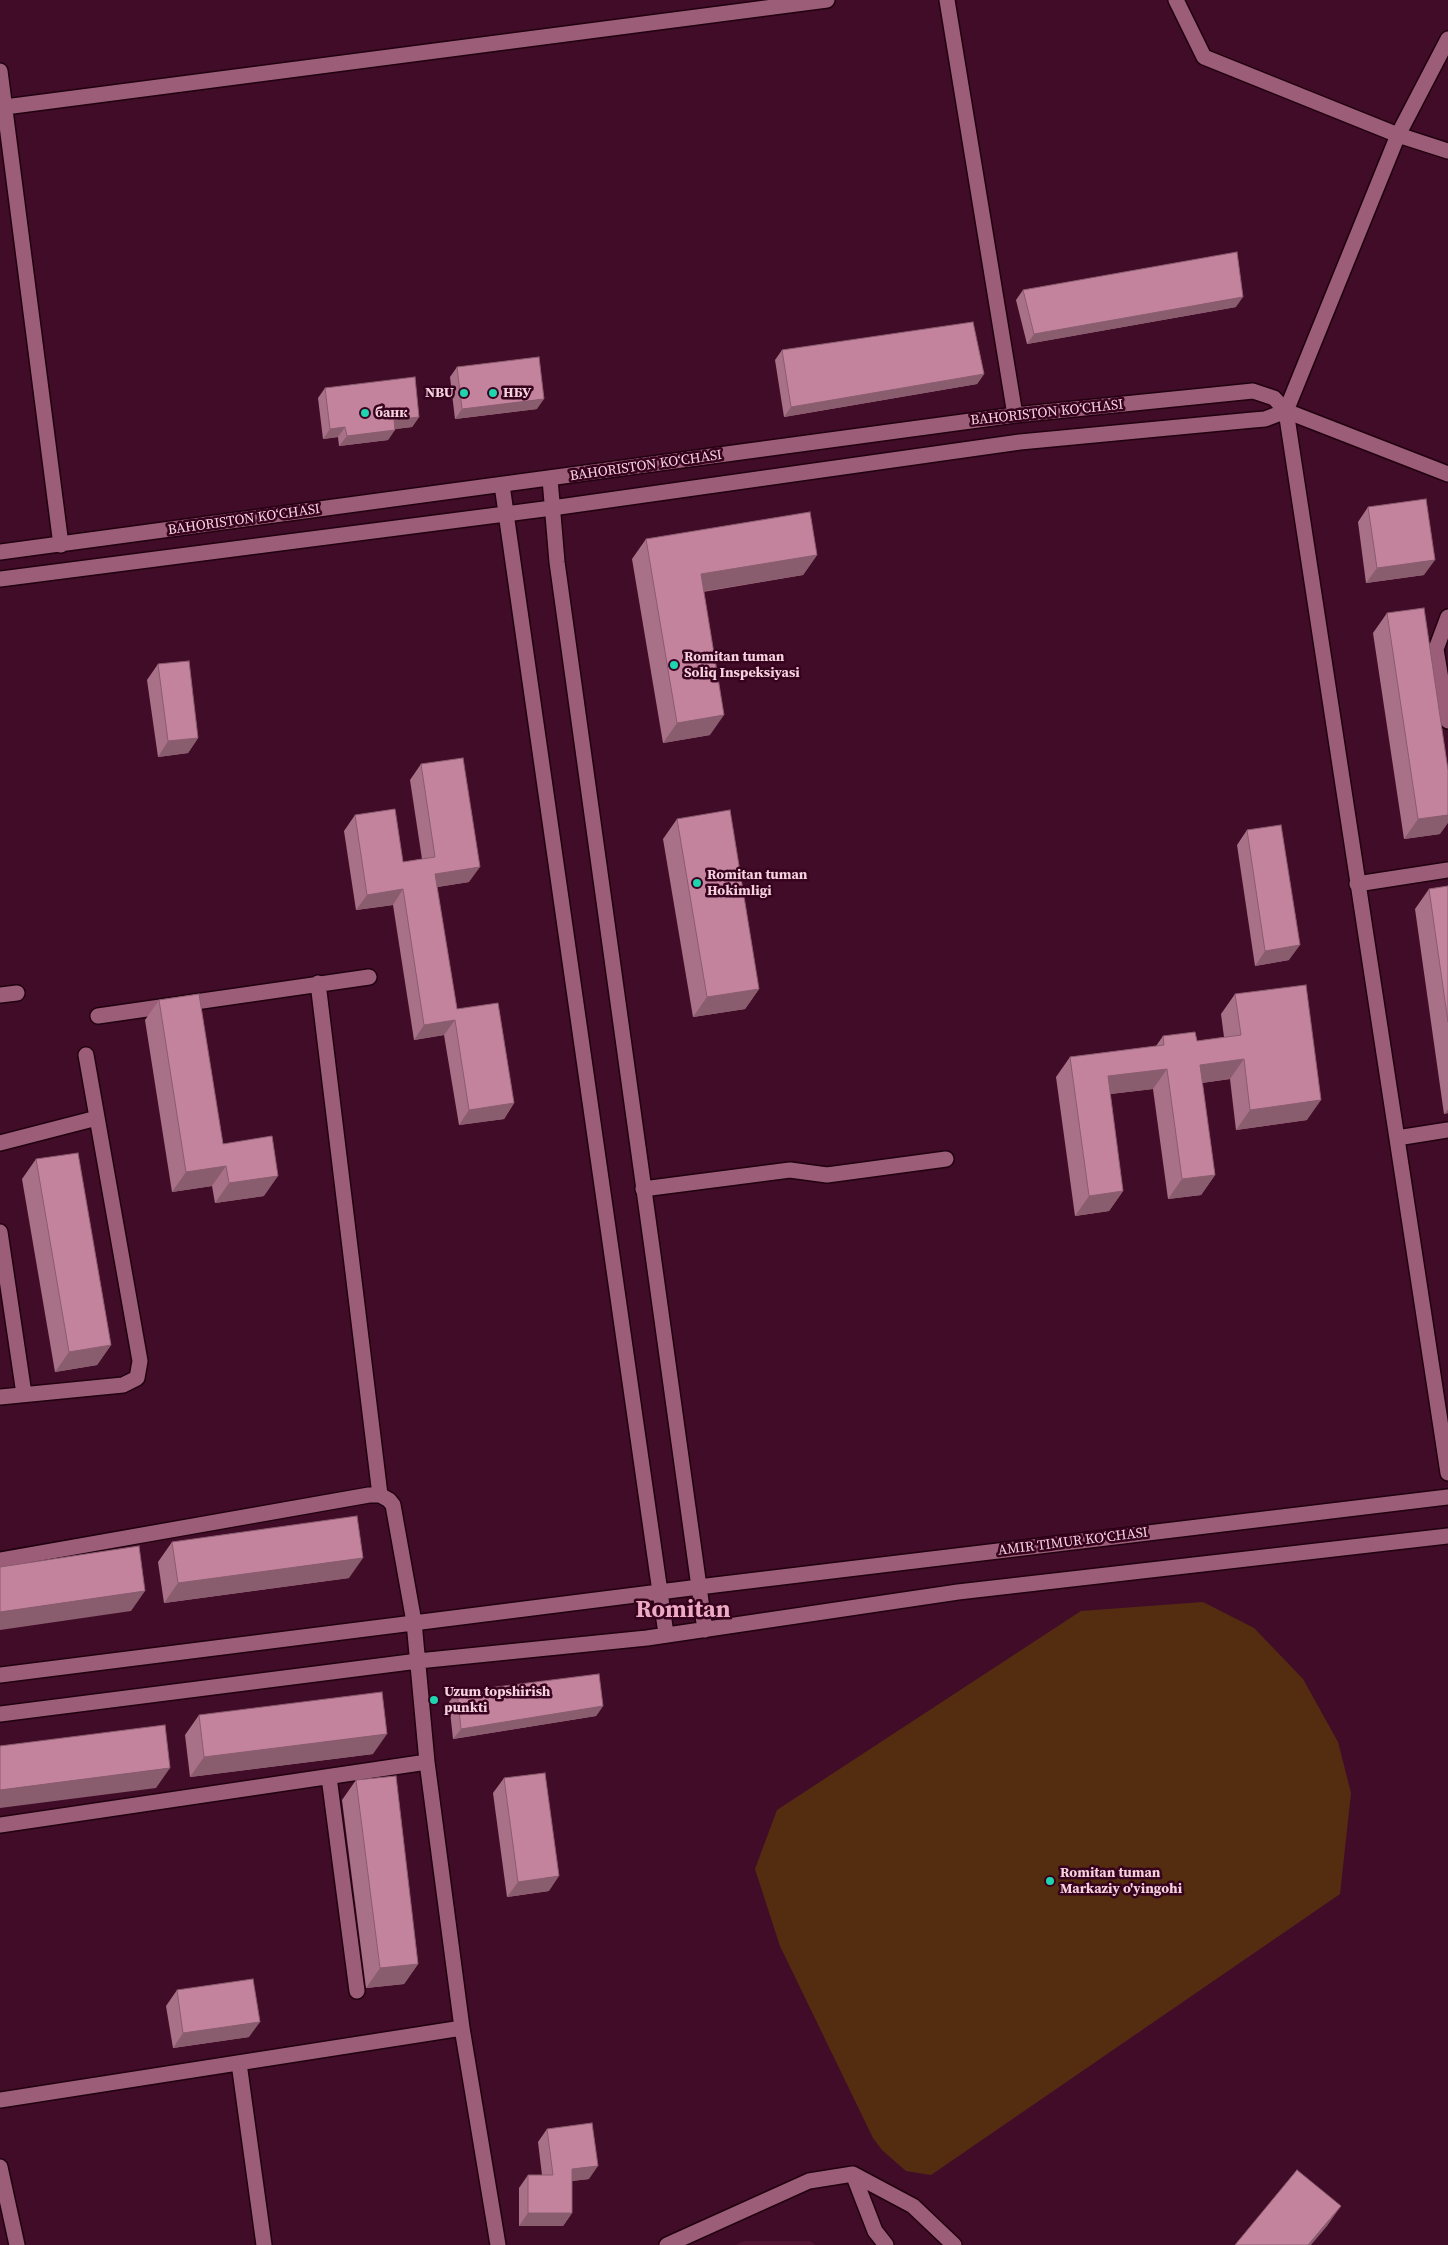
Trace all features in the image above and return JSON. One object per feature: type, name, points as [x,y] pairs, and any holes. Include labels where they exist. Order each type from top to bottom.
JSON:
[{"type":"street","points":[[5,107],[827,0]]},
{"type":"street","points":[[947,0],[1015,415]]},
{"type":"street","points":[[1179,2],[1204,57],[1398,135],[1448,151]]},
{"type":"street","points":[[1448,39],[1398,135],[1286,411],[1397,1138],[1442,1396],[1448,1473]]},
{"type":"street","points":[[0,71],[61,545]]},
{"type":"street","name":"BAHORISTON KO‘CHASI","points":[[0,552],[1015,415],[1253,391],[1274,398],[1286,411],[1448,474]]},
{"type":"street","name":"BAHORISTON KO‘CHASI","points":[[0,579],[552,508],[1020,442],[1265,419],[1286,411]]},
{"type":"street","points":[[550,479],[557,562],[698,1587],[706,1630]]},
{"type":"street","points":[[502,485],[666,1634]]},
{"type":"street","points":[[1448,617],[1436,649],[1448,720]]},
{"type":"street","points":[[1357,884],[1448,870]]},
{"type":"street","points":[[98,1016],[369,977]]},
{"type":"street","points":[[318,983],[380,1495]]},
{"type":"street","points":[[0,995],[17,993]]},
{"type":"street","points":[[0,1397],[124,1386],[137,1378],[140,1361],[86,1054]]},
{"type":"street","points":[[0,1143],[97,1118]]},
{"type":"street","points":[[1397,1138],[1448,1130]]},
{"type":"street","points":[[643,1189],[790,1170],[827,1175],[946,1159]]},
{"type":"street","points":[[0,1232],[24,1394]]},
{"type":"street","points":[[0,1560],[369,1495],[380,1495],[389,1500],[396,1512],[414,1622],[427,1762],[462,2028],[498,2245]]},
{"type":"street","name":"AMIR TIMUR KO‘CHASI","points":[[0,1675],[698,1587],[1448,1498]]},
{"type":"street","points":[[0,1714],[418,1661],[596,1644],[706,1630],[958,1592],[1448,1536]]},
{"type":"street","points":[[0,1825],[427,1762]]},
{"type":"street","points":[[329,1777],[357,1991]]},
{"type":"street","points":[[0,2100],[462,2028]]},
{"type":"street","points":[[239,2063],[264,2245]]},
{"type":"street","points":[[0,2167],[18,2245]]},
{"type":"street","points":[[668,2245],[809,2181],[853,2174],[913,2206],[954,2245]]},
{"type":"street","points":[[853,2174],[875,2232],[886,2245]]},
{"type":"shaded area","name":"Romitan tuman Markaziy o'yingohi","points":[[1203,1602],[1254,1628],[1303,1679],[1338,1742],[1351,1793],[1340,1894],[931,2175],[906,2171],[882,2150],[873,2138],[780,1946],[755,1869],[777,1810],[1081,1611]]},
{"type":"shaded area","points":[[744,2241],[810,2241],[815,2245],[736,2245]]},
{"type":"building","points":[[1237,252],[1243,297],[1034,334],[1023,290]]},
{"type":"building","points":[[973,322],[984,374],[791,407],[782,350]]},
{"type":"building","name":"НБУ","points":[[539,357],[544,399],[462,409],[457,367]]},
{"type":"building","name":"банк","points":[[415,377],[419,417],[394,420],[395,430],[347,436],[345,427],[330,429],[325,388]]},
{"type":"building","points":[[1426,499],[1435,560],[1377,568],[1368,507]]},
{"type":"building","name":"Romitan tuman Soliq Inspeksiyasi","points":[[810,512],[817,555],[701,574],[724,715],[677,723],[646,539]]},
{"type":"building","points":[[1424,608],[1448,770],[1448,815],[1418,819],[1387,613]]},
{"type":"building","points":[[189,661],[198,738],[168,741],[158,664]]},
{"type":"building","points":[[463,758],[480,867],[435,874],[457,1009],[498,1003],[514,1103],[469,1110],[455,1020],[424,1025],[403,889],[367,895],[355,815],[395,809],[403,862],[435,857],[421,764]]},
{"type":"building","name":"Romitan tuman Hokimligi","points":[[730,810],[759,989],[707,997],[677,819]]},
{"type":"building","points":[[1281,825],[1300,945],[1265,951],[1247,830]]},
{"type":"building","points":[[1448,886],[1448,1022],[1429,889]]},
{"type":"building","points":[[1306,985],[1321,1100],[1250,1110],[1244,1059],[1200,1065],[1215,1175],[1182,1179],[1167,1069],[1108,1076],[1123,1191],[1089,1196],[1070,1057],[1164,1045],[1163,1036],[1195,1032],[1197,1041],[1241,1035],[1235,994]]},
{"type":"building","points":[[199,994],[223,1144],[272,1136],[278,1176],[229,1183],[226,1166],[186,1172],[159,1000]]},
{"type":"building","points":[[78,1153],[111,1345],[69,1352],[36,1159]]},
{"type":"building","points":[[357,1516],[363,1558],[178,1583],[172,1542]]},
{"type":"building","points":[[139,1546],[145,1591],[0,1612],[0,1567]]},
{"type":"building","points":[[599,1674],[603,1706],[461,1729],[457,1692]]},
{"type":"building","points":[[382,1692],[387,1734],[204,1757],[199,1715]]},
{"type":"building","points":[[165,1725],[170,1768],[0,1790],[0,1746]]},
{"type":"building","points":[[545,1773],[559,1876],[518,1882],[504,1778]]},
{"type":"building","points":[[396,1776],[418,1964],[380,1968],[356,1780]]},
{"type":"building","points":[[253,1979],[260,2022],[183,2033],[177,1990]]},
{"type":"building","points":[[592,2123],[598,2166],[572,2169],[572,2213],[528,2213],[528,2175],[553,2175],[547,2129]]},
{"type":"building","points":[[1297,2170],[1341,2206],[1308,2245],[1235,2245]]},
{"type":"place","name":"NBU","points":[[464,393]]},
{"type":"place","name":"НБУ","points":[[493,393]]},
{"type":"place","name":"банк","points":[[365,413]]},
{"type":"place","name":"Romitan tuman Soliq Inspeksiyasi","points":[[674,665]]},
{"type":"place","name":"Romitan tuman Hokimligi","points":[[697,883]]},
{"type":"place","name":"Uzum topshirish punkti","points":[[434,1700]]},
{"type":"place","name":"Romitan tuman Markaziy o'yingohi","points":[[1050,1881]]},
{"type":"district","name":"Romitan","points":[[683,1611]]}]
